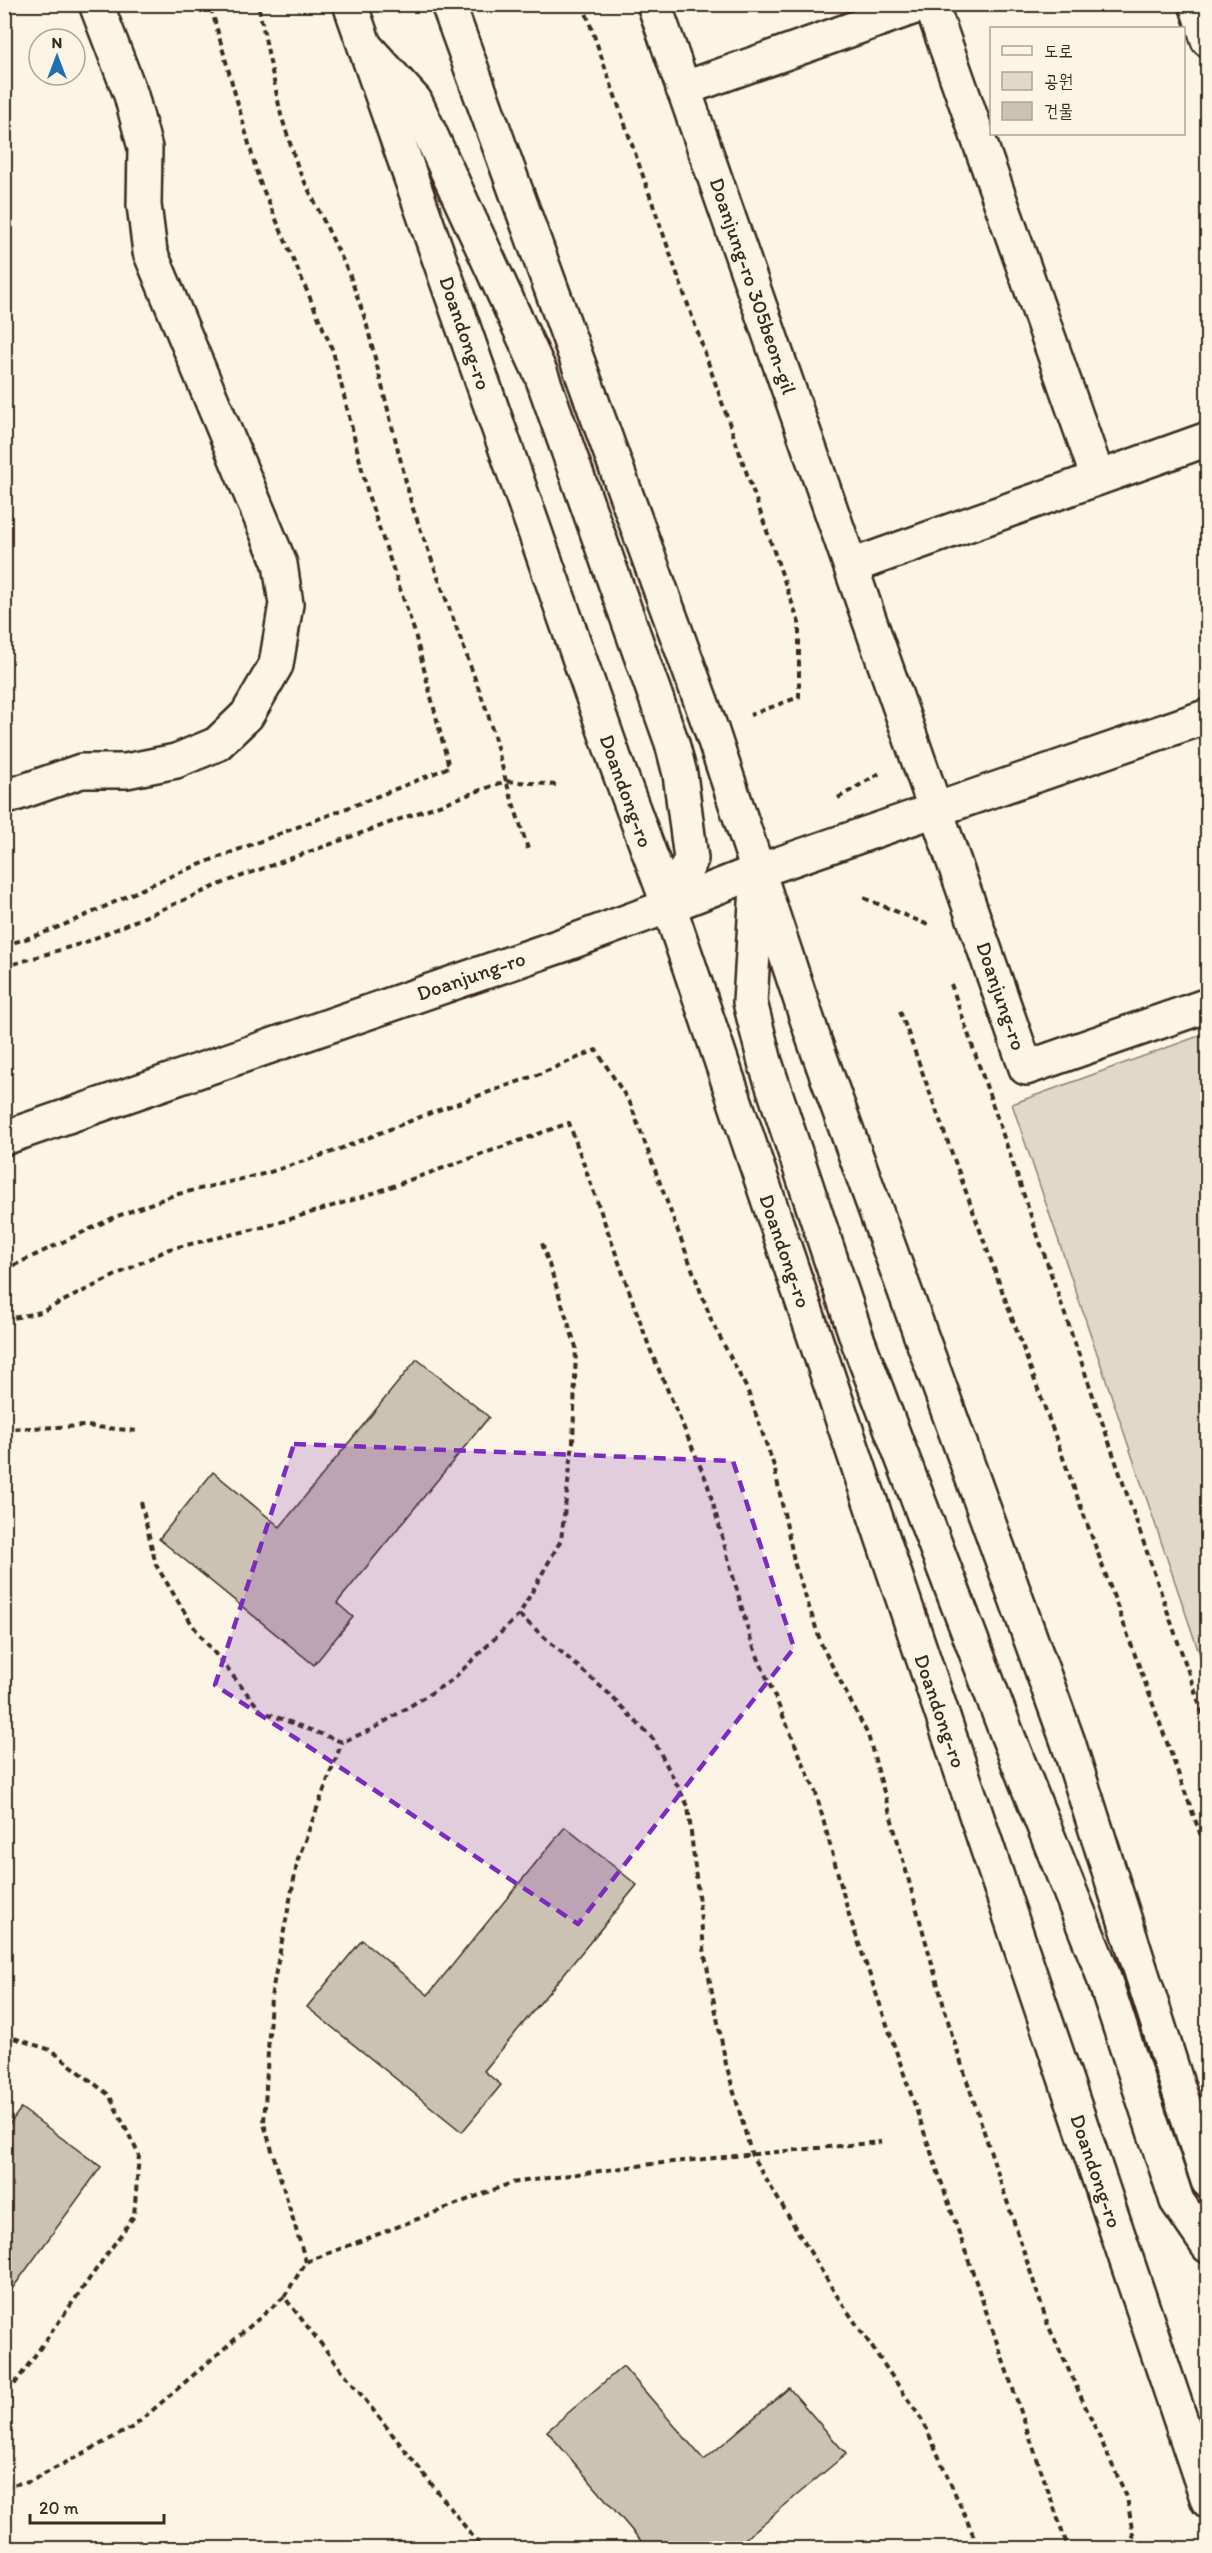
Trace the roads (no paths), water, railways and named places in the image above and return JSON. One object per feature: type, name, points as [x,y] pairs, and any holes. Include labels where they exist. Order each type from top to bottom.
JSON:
[{"type":"main road","points":[[4,798],[81,771],[126,771],[176,760],[217,744],[247,715],[276,665],[286,604],[280,564],[150,252],[144,205],[145,148],[131,95],[96,4]]},
{"type":"main road","name":"Doandong-ro","points":[[350,4],[616,764],[669,906],[1208,2501]]},
{"type":"main road","points":[[448,4],[711,729],[818,1051],[1068,1742],[1208,2181]]},
{"type":"main road","name":"Doanjung-ro 305beon-gil","points":[[654,4],[936,811]]},
{"type":"main road","points":[[683,89],[923,4]]},
{"type":"main road","points":[[932,4],[1098,478]]},
{"type":"main road","points":[[1196,4],[1208,40]]},
{"type":"main road","points":[[364,46],[414,101],[541,374],[591,513],[680,774],[692,859],[669,906]]},
{"type":"main road","points":[[852,566],[1208,439]]},
{"type":"main road","name":"Doanjung-ro","points":[[4,1137],[560,946],[758,871],[1208,716]]},
{"type":"main road","name":"Doanjung-ro","points":[[936,811],[1026,1068],[1208,1005]]},
{"type":"main road","points":[[758,871],[750,1002],[765,1062],[858,1341],[1007,1734],[1101,1969],[1177,2202],[1208,2246]]}]
